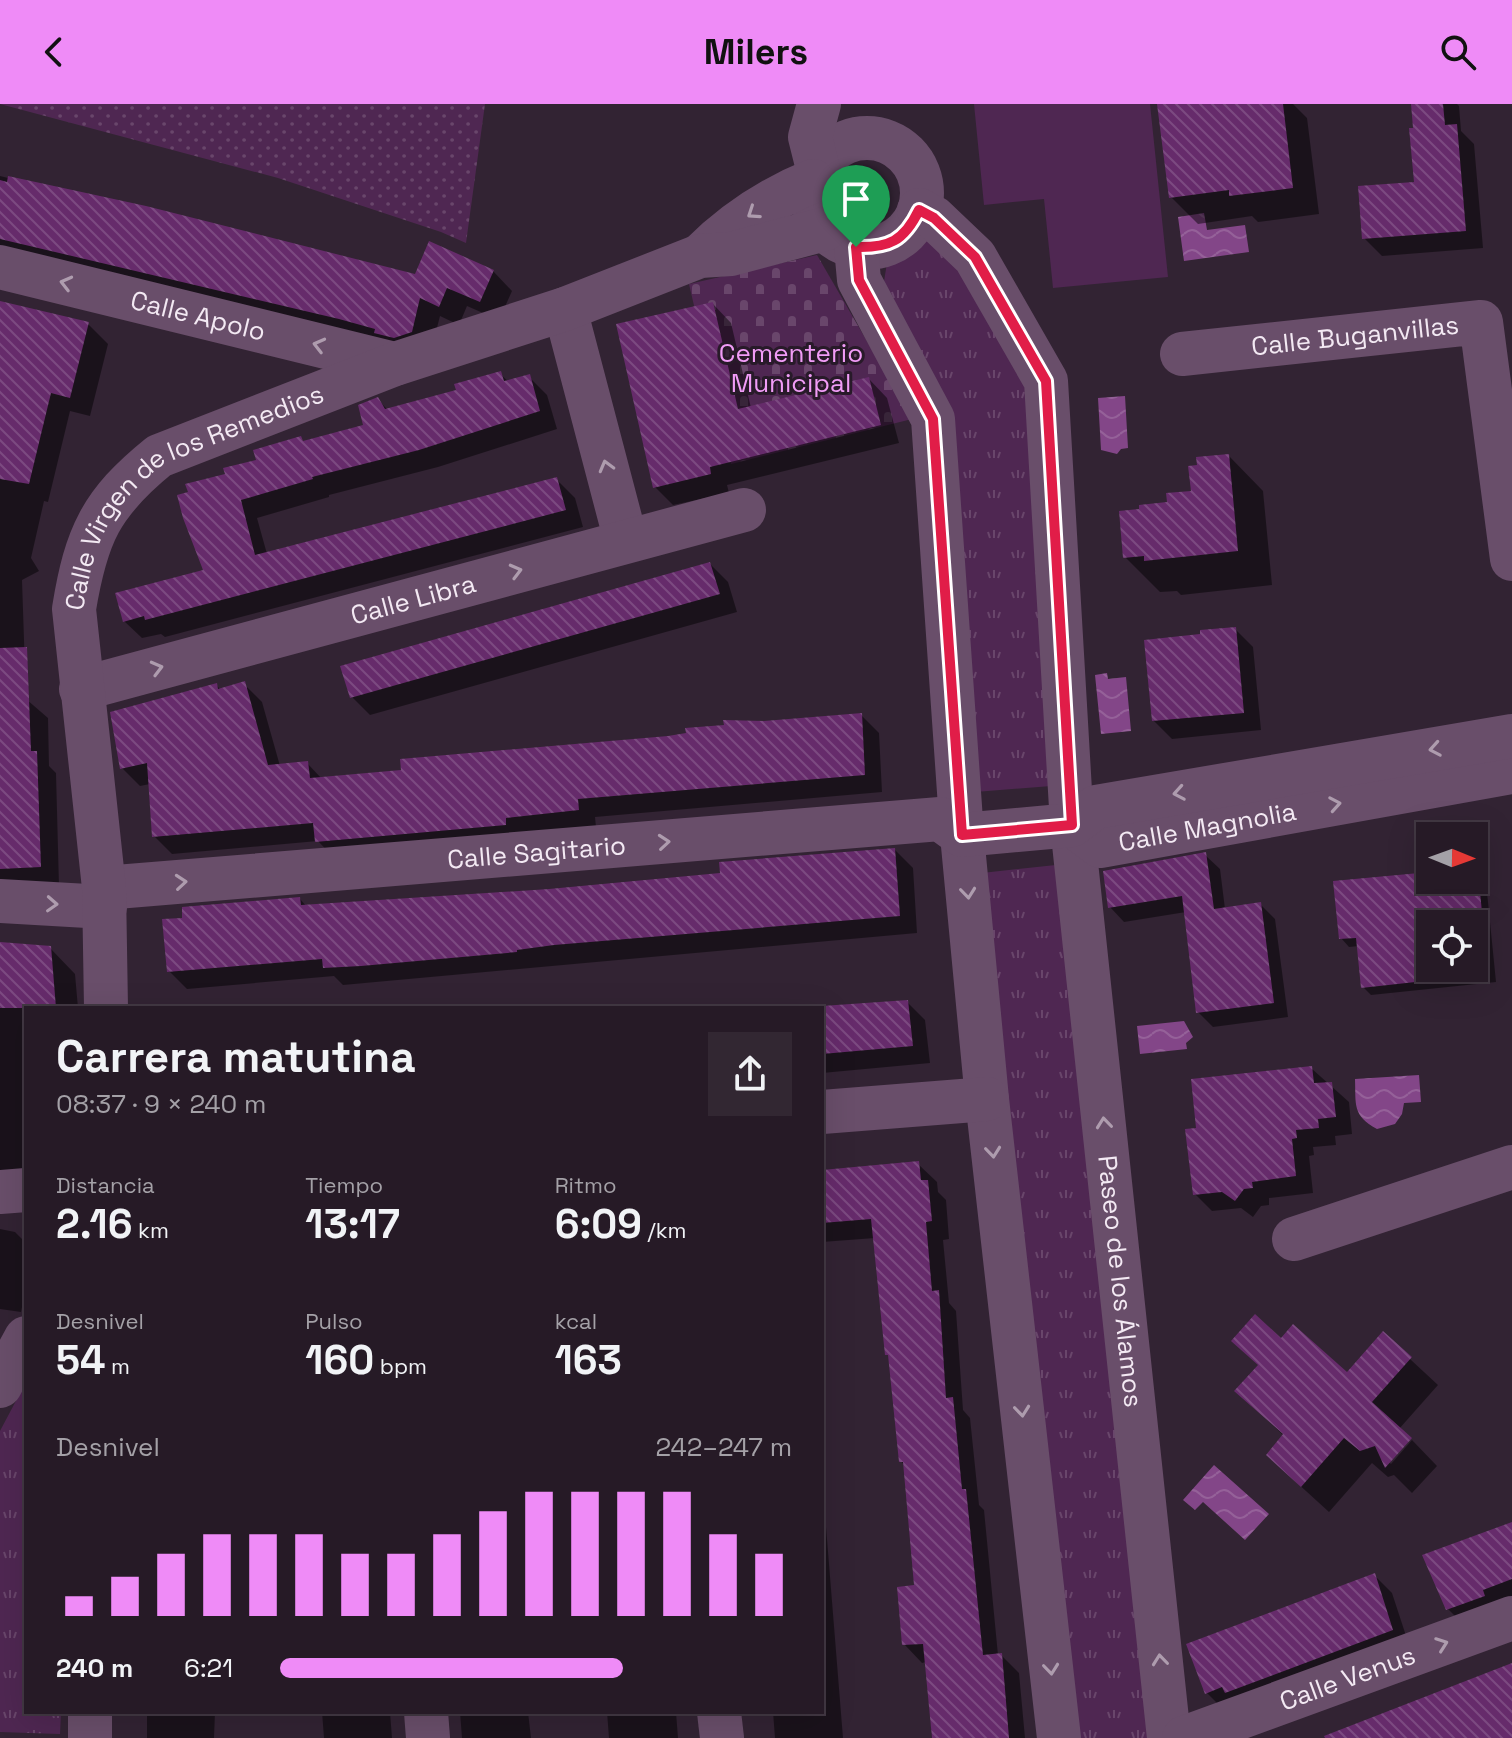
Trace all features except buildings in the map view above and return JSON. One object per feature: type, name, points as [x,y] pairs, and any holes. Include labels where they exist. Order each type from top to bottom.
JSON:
[{"type":"street","points":[[819,104],[810,137],[828,149],[869,138],[888,142],[903,152],[919,175],[922,198],[919,210],[911,227],[895,241],[875,248],[840,238]]},
{"type":"street","points":[[828,149],[814,207],[840,238],[933,419],[962,835],[987,1099],[1059,1738]]},
{"type":"street","name":"Calle Virgen de los Remedios","points":[[700,256],[722,234],[771,201],[828,149]]},
{"type":"street","name":"Paseo de los Álamos","points":[[919,210],[934,218],[975,257],[1046,381],[1072,825],[1169,1738]]},
{"type":"street","name":"Calle Virgen de los Remedios","points":[[106,1006],[104,898],[74,609],[81,566],[99,519],[128,481],[159,456],[395,364],[565,309],[700,256],[840,238]]},
{"type":"street","name":"Calle Apolo","points":[[0,267],[395,364]]},
{"type":"street","points":[[565,309],[626,541]]},
{"type":"street","name":"Calle Buganvillas","points":[[1182,354],[1481,322],[1512,559]]},
{"type":"street","name":"Calle Libra","points":[[81,689],[744,510]]},
{"type":"street","name":"Calle Magnolia","points":[[1512,736],[1096,807],[1072,825],[1100,846],[1512,772]]},
{"type":"street","name":"Calle Sagitario","points":[[0,901],[104,898],[940,819],[962,835]]},
{"type":"street","points":[[962,835],[1072,825]]},
{"type":"street","points":[[824,1112],[987,1099]]},
{"type":"street","points":[[1294,1239],[1512,1167]]},
{"type":"street","points":[[0,1192],[24,1190]]},
{"type":"street","name":"Calle Venus","points":[[1184,1738],[1512,1618]]},
{"type":"street","points":[[90,1714],[90,1738]]},
{"type":"street","points":[[426,1714],[428,1738]]},
{"type":"street","points":[[719,1714],[722,1738]]},
{"type":"green space","points":[[0,104],[485,104],[466,243],[278,178]]},
{"type":"green space","points":[[974,104],[1150,104],[1168,277],[1053,288],[1044,199],[984,205]]},
{"type":"green space","points":[[928,237],[961,259],[1030,388],[1051,786],[975,792],[943,412],[882,294],[887,263]]},
{"type":"green space","name":"Cementerio Municipal","points":[[817,255],[912,419],[731,464],[689,284]]},
{"type":"green space","points":[[1056,865],[1157,1738],[1068,1738],[982,873]]},
{"type":"green space","points":[[24,1386],[24,1714],[61,1714],[60,1734],[0,1732],[0,1431]]},
{"type":"water","points":[[1204,213],[1207,230],[1245,225],[1249,252],[1184,261],[1178,217]]},
{"type":"water","points":[[1125,396],[1128,448],[1121,449],[1117,454],[1101,450],[1098,398]]},
{"type":"water","points":[[1107,673],[1108,679],[1126,677],[1131,731],[1101,734],[1095,675]]},
{"type":"water","points":[[1184,1021],[1193,1037],[1186,1043],[1187,1049],[1140,1054],[1137,1026]]},
{"type":"water","points":[[1419,1075],[1421,1102],[1404,1103],[1402,1114],[1395,1124],[1377,1129],[1359,1114],[1355,1079]]},
{"type":"water","points":[[1214,1465],[1269,1514],[1245,1540],[1203,1502],[1195,1510],[1183,1500]]},
{"type":"route","points":[[919,210],[934,218],[975,257],[1046,381],[1072,825],[962,835],[933,419],[859,280],[856,247],[875,248],[895,241],[911,227],[919,210]]}]
